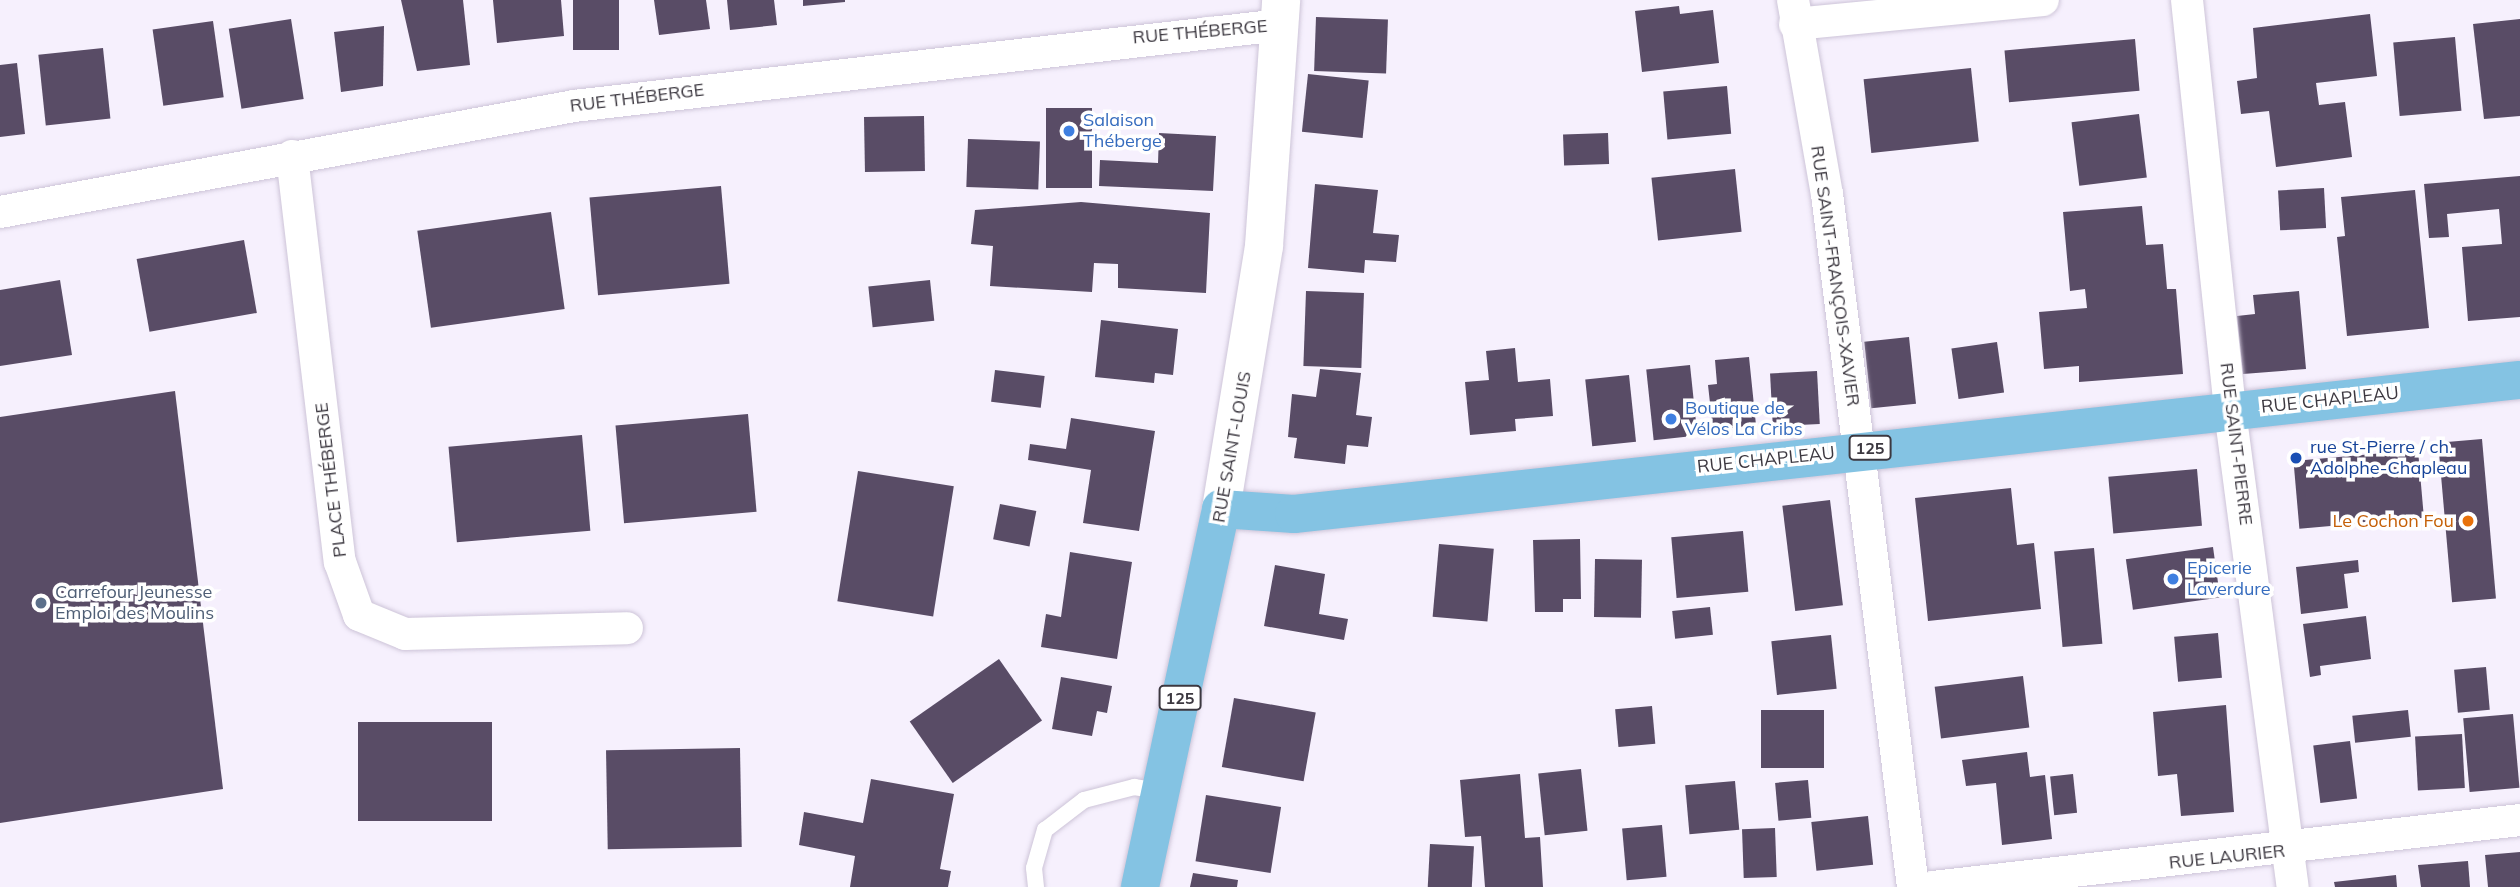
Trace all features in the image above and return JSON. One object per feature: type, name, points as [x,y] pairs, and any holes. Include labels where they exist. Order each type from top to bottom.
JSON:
[{"type":"main road","name":"RUE SAINT-LOUIS","points":[[1140,887],[1221,509],[1264,246],[1281,12]]},
{"type":"main road","name":"RUE CHAPLEAU","points":[[1221,509],[1294,514],[1858,449],[2520,380]]},
{"type":"street","points":[[1794,12],[2043,0]]},
{"type":"street","name":"RUE SAINT-PIERRE","points":[[2187,0],[2231,411],[2293,887]]},
{"type":"street","name":"RUE THÉBERGE","points":[[0,212],[574,106],[1281,12]]},
{"type":"street","name":"RUE SAINT-FRANÇOIS-XAVIER","points":[[1794,12],[1827,194],[1913,887]]},
{"type":"street","name":"PLACE THÉBERGE","points":[[292,156],[340,562],[359,615],[405,634],[626,628]]},
{"type":"street","name":"RUE LAURIER","points":[[1933,887],[2288,851],[2520,820]]},
{"type":"lane","points":[[1036,887],[1034,868],[1045,830],[1083,800],[1134,787],[1159,791]]},
{"type":"building","points":[[401,0],[463,0],[470,65],[417,71]]},
{"type":"building","points":[[493,0],[561,0],[564,36],[497,43]]},
{"type":"building","points":[[573,0],[619,0],[619,50],[573,50]]},
{"type":"building","points":[[654,0],[706,0],[710,29],[659,35]]},
{"type":"building","points":[[727,0],[774,0],[777,25],[730,30]]},
{"type":"building","points":[[803,0],[845,0],[845,2],[803,6]]},
{"type":"building","points":[[1679,6],[1680,14],[1713,10],[1719,63],[1642,72],[1635,11]]},
{"type":"building","points":[[2370,14],[2377,76],[2316,83],[2319,105],[2345,102],[2352,157],[2276,167],[2269,111],[2241,114],[2237,81],[2257,78],[2253,28]]},
{"type":"building","points":[[1316,17],[1388,20],[1386,73],[1314,71]]},
{"type":"building","points":[[291,19],[304,99],[241,109],[229,29]]},
{"type":"building","points":[[2520,19],[2520,116],[2484,119],[2473,24]]},
{"type":"building","points":[[213,21],[224,97],[163,106],[153,29]]},
{"type":"building","points":[[384,26],[383,86],[341,92],[334,32]]},
{"type":"building","points":[[2455,37],[2461,111],[2400,116],[2393,42]]},
{"type":"building","points":[[2135,39],[2140,91],[2009,102],[2004,50]]},
{"type":"building","points":[[103,48],[110,119],[46,125],[38,55]]},
{"type":"building","points":[[17,63],[25,134],[0,137],[0,65]]},
{"type":"building","points":[[1971,68],[1979,142],[1871,153],[1864,79]]},
{"type":"building","points":[[1308,74],[1369,80],[1363,138],[1302,132]]},
{"type":"building","points":[[1727,86],[1731,134],[1667,139],[1663,92]]},
{"type":"building","points":[[1046,108],[1092,108],[1092,188],[1046,188]]},
{"type":"building","points":[[2139,114],[2147,178],[2079,186],[2072,122]]},
{"type":"building","points":[[924,116],[925,171],[865,172],[864,117]]},
{"type":"building","points":[[1159,133],[1216,136],[1213,191],[1099,186],[1100,160],[1158,163]]},
{"type":"building","points":[[1608,133],[1609,164],[1564,166],[1563,135]]},
{"type":"building","points":[[968,139],[1040,142],[1038,189],[966,187]]},
{"type":"building","points":[[1735,169],[1742,232],[1658,240],[1651,178]]},
{"type":"building","points":[[2520,176],[2520,317],[2468,321],[2462,247],[2502,244],[2499,209],[2447,214],[2449,237],[2429,238],[2424,184]]},
{"type":"building","points":[[1315,184],[1378,190],[1373,233],[1399,235],[1396,262],[1365,260],[1364,273],[1308,268]]},
{"type":"building","points":[[721,186],[730,284],[598,295],[590,198]]},
{"type":"building","points":[[2324,188],[2326,228],[2280,230],[2278,190]]},
{"type":"building","points":[[2415,190],[2429,328],[2347,336],[2337,237],[2345,236],[2341,197]]},
{"type":"building","points":[[1081,202],[1210,213],[1206,293],[1118,288],[1118,264],[1094,263],[1092,292],[990,286],[993,246],[971,244],[975,210]]},
{"type":"building","points":[[2142,206],[2146,245],[2163,244],[2167,289],[2176,289],[2183,374],[2079,382],[2079,366],[2044,369],[2039,312],[2087,308],[2085,289],[2070,291],[2063,212]]},
{"type":"building","points":[[551,212],[565,309],[431,328],[417,231]]},
{"type":"building","points":[[244,240],[257,313],[150,332],[137,259]]},
{"type":"building","points":[[60,280],[72,355],[0,366],[0,290]]},
{"type":"building","points":[[930,280],[934,321],[873,327],[868,286]]},
{"type":"building","points":[[1306,291],[1364,293],[1361,368],[1303,366]]},
{"type":"building","points":[[2299,291],[2306,369],[2243,374],[2237,316],[2255,314],[2253,295]]},
{"type":"building","points":[[1101,320],[1178,329],[1173,375],[1155,373],[1154,383],[1095,377]]},
{"type":"building","points":[[1909,337],[1916,404],[1871,408],[1864,342]]},
{"type":"building","points":[[1997,342],[2004,393],[1959,399],[1951,348]]},
{"type":"building","points":[[1515,348],[1518,382],[1550,379],[1553,416],[1515,419],[1516,431],[1470,435],[1465,382],[1489,380],[1486,351]]},
{"type":"building","points":[[1749,357],[1756,425],[1713,430],[1708,385],[1717,384],[1715,360]]},
{"type":"building","points":[[1690,365],[1697,436],[1654,440],[1646,370]]},
{"type":"building","points":[[1320,369],[1361,373],[1356,415],[1372,417],[1368,447],[1347,445],[1345,464],[1294,458],[1297,438],[1288,437],[1292,394],[1316,397]]},
{"type":"building","points":[[995,370],[1045,376],[1041,408],[991,402]]},
{"type":"building","points":[[1817,371],[1820,424],[1773,426],[1770,373]]},
{"type":"building","points":[[1629,375],[1636,442],[1592,446],[1585,380]]},
{"type":"building","points":[[175,391],[223,789],[0,823],[0,417]]},
{"type":"building","points":[[748,414],[757,512],[624,523],[616,426]]},
{"type":"building","points":[[1071,418],[1155,431],[1139,531],[1083,523],[1091,470],[1028,460],[1030,444],[1066,449]]},
{"type":"building","points":[[582,435],[590,531],[457,542],[449,447]]},
{"type":"building","name":"Le Cochon Fou","points":[[2482,439],[2496,598],[2452,602],[2438,443]]},
{"type":"building","points":[[2418,450],[2424,518],[2299,529],[2293,461]]},
{"type":"building","points":[[2197,469],[2202,526],[2113,534],[2108,477]]},
{"type":"building","points":[[858,471],[954,486],[933,617],[837,601]]},
{"type":"building","points":[[2011,488],[2017,545],[2034,543],[2041,609],[1928,621],[1915,498]]},
{"type":"building","points":[[1830,500],[1843,605],[1795,611],[1782,506]]},
{"type":"building","points":[[1000,504],[1036,511],[1029,546],[993,539]]},
{"type":"building","points":[[1743,531],[1748,592],[1677,598],[1671,537]]},
{"type":"building","points":[[1580,539],[1581,599],[1563,599],[1563,612],[1535,612],[1533,540]]},
{"type":"building","points":[[1439,544],[1494,549],[1487,622],[1433,617]]},
{"type":"building","name":"Epicerie Laverdure","points":[[2213,547],[2220,598],[2133,610],[2126,559]]},
{"type":"building","points":[[2094,548],[2102,644],[2063,647],[2054,551]]},
{"type":"building","points":[[1070,552],[1132,562],[1117,659],[1041,647],[1046,614],[1061,617]]},
{"type":"building","points":[[1595,559],[1642,560],[1641,618],[1594,617]]},
{"type":"building","points":[[2358,560],[2359,572],[2344,574],[2348,608],[2301,614],[2296,567]]},
{"type":"building","points":[[1275,565],[1325,574],[1319,614],[1348,619],[1344,640],[1264,626]]},
{"type":"building","points":[[1710,607],[1713,635],[1675,639],[1672,611]]},
{"type":"building","points":[[2366,616],[2371,659],[2320,666],[2321,675],[2310,677],[2303,624]]},
{"type":"building","points":[[2218,633],[2222,678],[2178,682],[2174,637]]},
{"type":"building","points":[[1831,635],[1837,689],[1777,695],[1771,641]]},
{"type":"building","points":[[999,659],[1042,720],[953,783],[910,722]]},
{"type":"building","points":[[2486,667],[2490,710],[2458,713],[2454,670]]},
{"type":"building","points":[[2023,676],[2029,728],[1941,738],[1935,687]]},
{"type":"building","points":[[1061,677],[1112,686],[1107,713],[1097,711],[1092,736],[1052,729]]},
{"type":"building","points":[[1234,698],[1316,712],[1304,781],[1222,767]]},
{"type":"building","points":[[2226,705],[2234,812],[2181,816],[2177,774],[2158,776],[2153,712]]},
{"type":"building","points":[[1652,706],[1655,744],[1618,747],[1615,709]]},
{"type":"building","points":[[1761,710],[1824,710],[1824,768],[1761,768]]},
{"type":"building","points":[[2408,710],[2411,737],[2355,743],[2352,716]]},
{"type":"building","points":[[2513,714],[2519,788],[2470,792],[2463,718]]},
{"type":"building","points":[[358,722],[492,722],[492,821],[358,821]]},
{"type":"building","points":[[2462,734],[2465,788],[2418,790],[2415,736]]},
{"type":"building","points":[[2350,741],[2357,799],[2320,803],[2313,746]]},
{"type":"building","points":[[740,748],[742,847],[608,849],[606,750]]},
{"type":"building","points":[[2027,752],[2030,777],[2045,775],[2052,839],[2002,845],[1996,783],[1966,786],[1962,760]]},
{"type":"building","points":[[1581,769],[1587,831],[1545,835],[1538,773]]},
{"type":"building","points":[[1520,774],[1525,838],[1540,837],[1543,887],[1485,887],[1481,836],[1465,837],[1460,780]]},
{"type":"building","points":[[2073,774],[2077,813],[2054,815],[2050,776]]},
{"type":"building","points":[[871,779],[954,794],[940,869],[951,871],[948,887],[850,887],[855,856],[799,845],[804,812],[863,823]]},
{"type":"building","points":[[1808,780],[1811,818],[1778,821],[1775,783]]},
{"type":"building","points":[[1735,781],[1739,830],[1689,834],[1685,785]]},
{"type":"building","points":[[1206,795],[1281,807],[1271,873],[1196,861]]},
{"type":"building","points":[[1868,816],[1873,865],[1816,871],[1811,822]]},
{"type":"building","points":[[1662,825],[1667,877],[1627,880],[1622,828]]},
{"type":"building","points":[[1775,828],[1777,877],[1744,878],[1742,829]]},
{"type":"building","points":[[1430,844],[1474,846],[1472,887],[1428,887]]},
{"type":"building","points":[[2520,852],[2520,887],[2488,887],[2485,855]]},
{"type":"building","points":[[2468,861],[2470,887],[2421,887],[2418,865]]},
{"type":"building","points":[[1193,873],[1238,880],[1237,887],[1190,887]]},
{"type":"building","points":[[2396,875],[2397,887],[2335,887],[2334,882]]},
{"type":"place","name":"Salaison Théberge","points":[[1069,131]]},
{"type":"place","name":"Boutique de Vélos La Cribs","points":[[1671,419]]},
{"type":"place","name":"rue St-Pierre / ch. Adolphe-Chapleau","points":[[2296,458]]},
{"type":"place","name":"Le Cochon Fou","points":[[2468,521]]},
{"type":"place","name":"Epicerie Laverdure","points":[[2173,579]]},
{"type":"place","name":"Carrefour Jeunesse Emploi des Moulins","points":[[41,603]]}]
